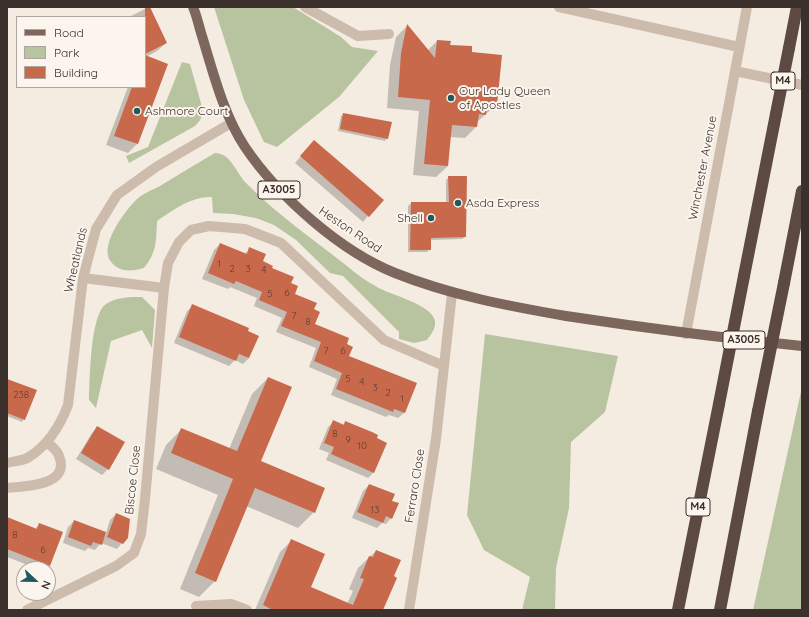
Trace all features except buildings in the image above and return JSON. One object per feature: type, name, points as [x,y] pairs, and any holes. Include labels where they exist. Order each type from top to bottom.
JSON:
[{"type":"highway","name":"M4","points":[[678,610],[797,7]]},
{"type":"highway","points":[[720,610],[802,191]]},
{"type":"main road","name":"Heston Road","points":[[193,7],[232,123],[245,148],[274,186],[304,214],[353,250],[394,273],[452,293],[531,310],[686,334]]},
{"type":"main road","name":"A3005","points":[[686,334],[802,346]]},
{"type":"street","points":[[305,7],[358,36],[389,34]]},
{"type":"street","points":[[559,7],[739,47]]},
{"type":"street","name":"Winchester Avenue","points":[[686,334],[747,7]]},
{"type":"street","points":[[735,71],[802,85]]},
{"type":"street","name":"Wheatlands","points":[[7,463],[28,458],[47,442],[61,424],[68,405],[83,278],[96,229],[118,195],[156,167],[232,123]]},
{"type":"street","name":"Biscoe Close","points":[[28,610],[116,566],[134,553],[140,534],[145,499],[164,288],[168,263],[179,242],[191,230],[209,226],[245,229],[281,244],[384,340],[444,366]]},
{"type":"street","points":[[83,278],[164,288]]},
{"type":"street","name":"Ferraro Close","points":[[409,610],[436,439],[452,293]]},
{"type":"street","points":[[7,488],[40,484],[52,480],[58,474],[60,467],[59,456],[47,442]]},
{"type":"street","points":[[196,606],[231,604],[247,610]]},
{"type":"green space","points":[[214,7],[293,7],[341,37],[352,47],[378,51],[339,97],[277,147],[264,142],[244,100]]},
{"type":"green space","points":[[182,62],[190,64],[202,107],[202,115],[200,120],[195,126],[129,163],[126,156],[148,147]]},
{"type":"green space","points":[[215,153],[225,156],[233,164],[242,179],[269,205],[358,275],[383,290],[419,305],[432,315],[435,321],[435,326],[427,340],[414,343],[399,339],[399,332],[343,276],[330,273],[296,240],[274,225],[256,218],[233,214],[213,213],[212,197],[205,197],[190,201],[176,208],[157,221],[154,251],[144,268],[123,270],[115,266],[108,256],[110,240],[119,221],[138,198]]},
{"type":"green space","points":[[128,297],[142,297],[155,310],[152,348],[142,330],[111,341],[96,408],[89,400],[90,378],[94,334],[101,310],[106,304],[114,300]]},
{"type":"green space","points":[[485,334],[618,356],[605,412],[571,442],[569,508],[556,568],[555,610],[522,610],[530,577],[484,550],[467,515]]},
{"type":"green space","points":[[802,387],[802,610],[753,610]]},
{"type":"place","name":"Our Lady Queen of Apostles","points":[[451,98]]},
{"type":"place","name":"Ashmore Court","points":[[137,111]]},
{"type":"place","name":"Asda Express","points":[[458,203]]},
{"type":"place","name":"Shell","points":[[431,218]]}]
